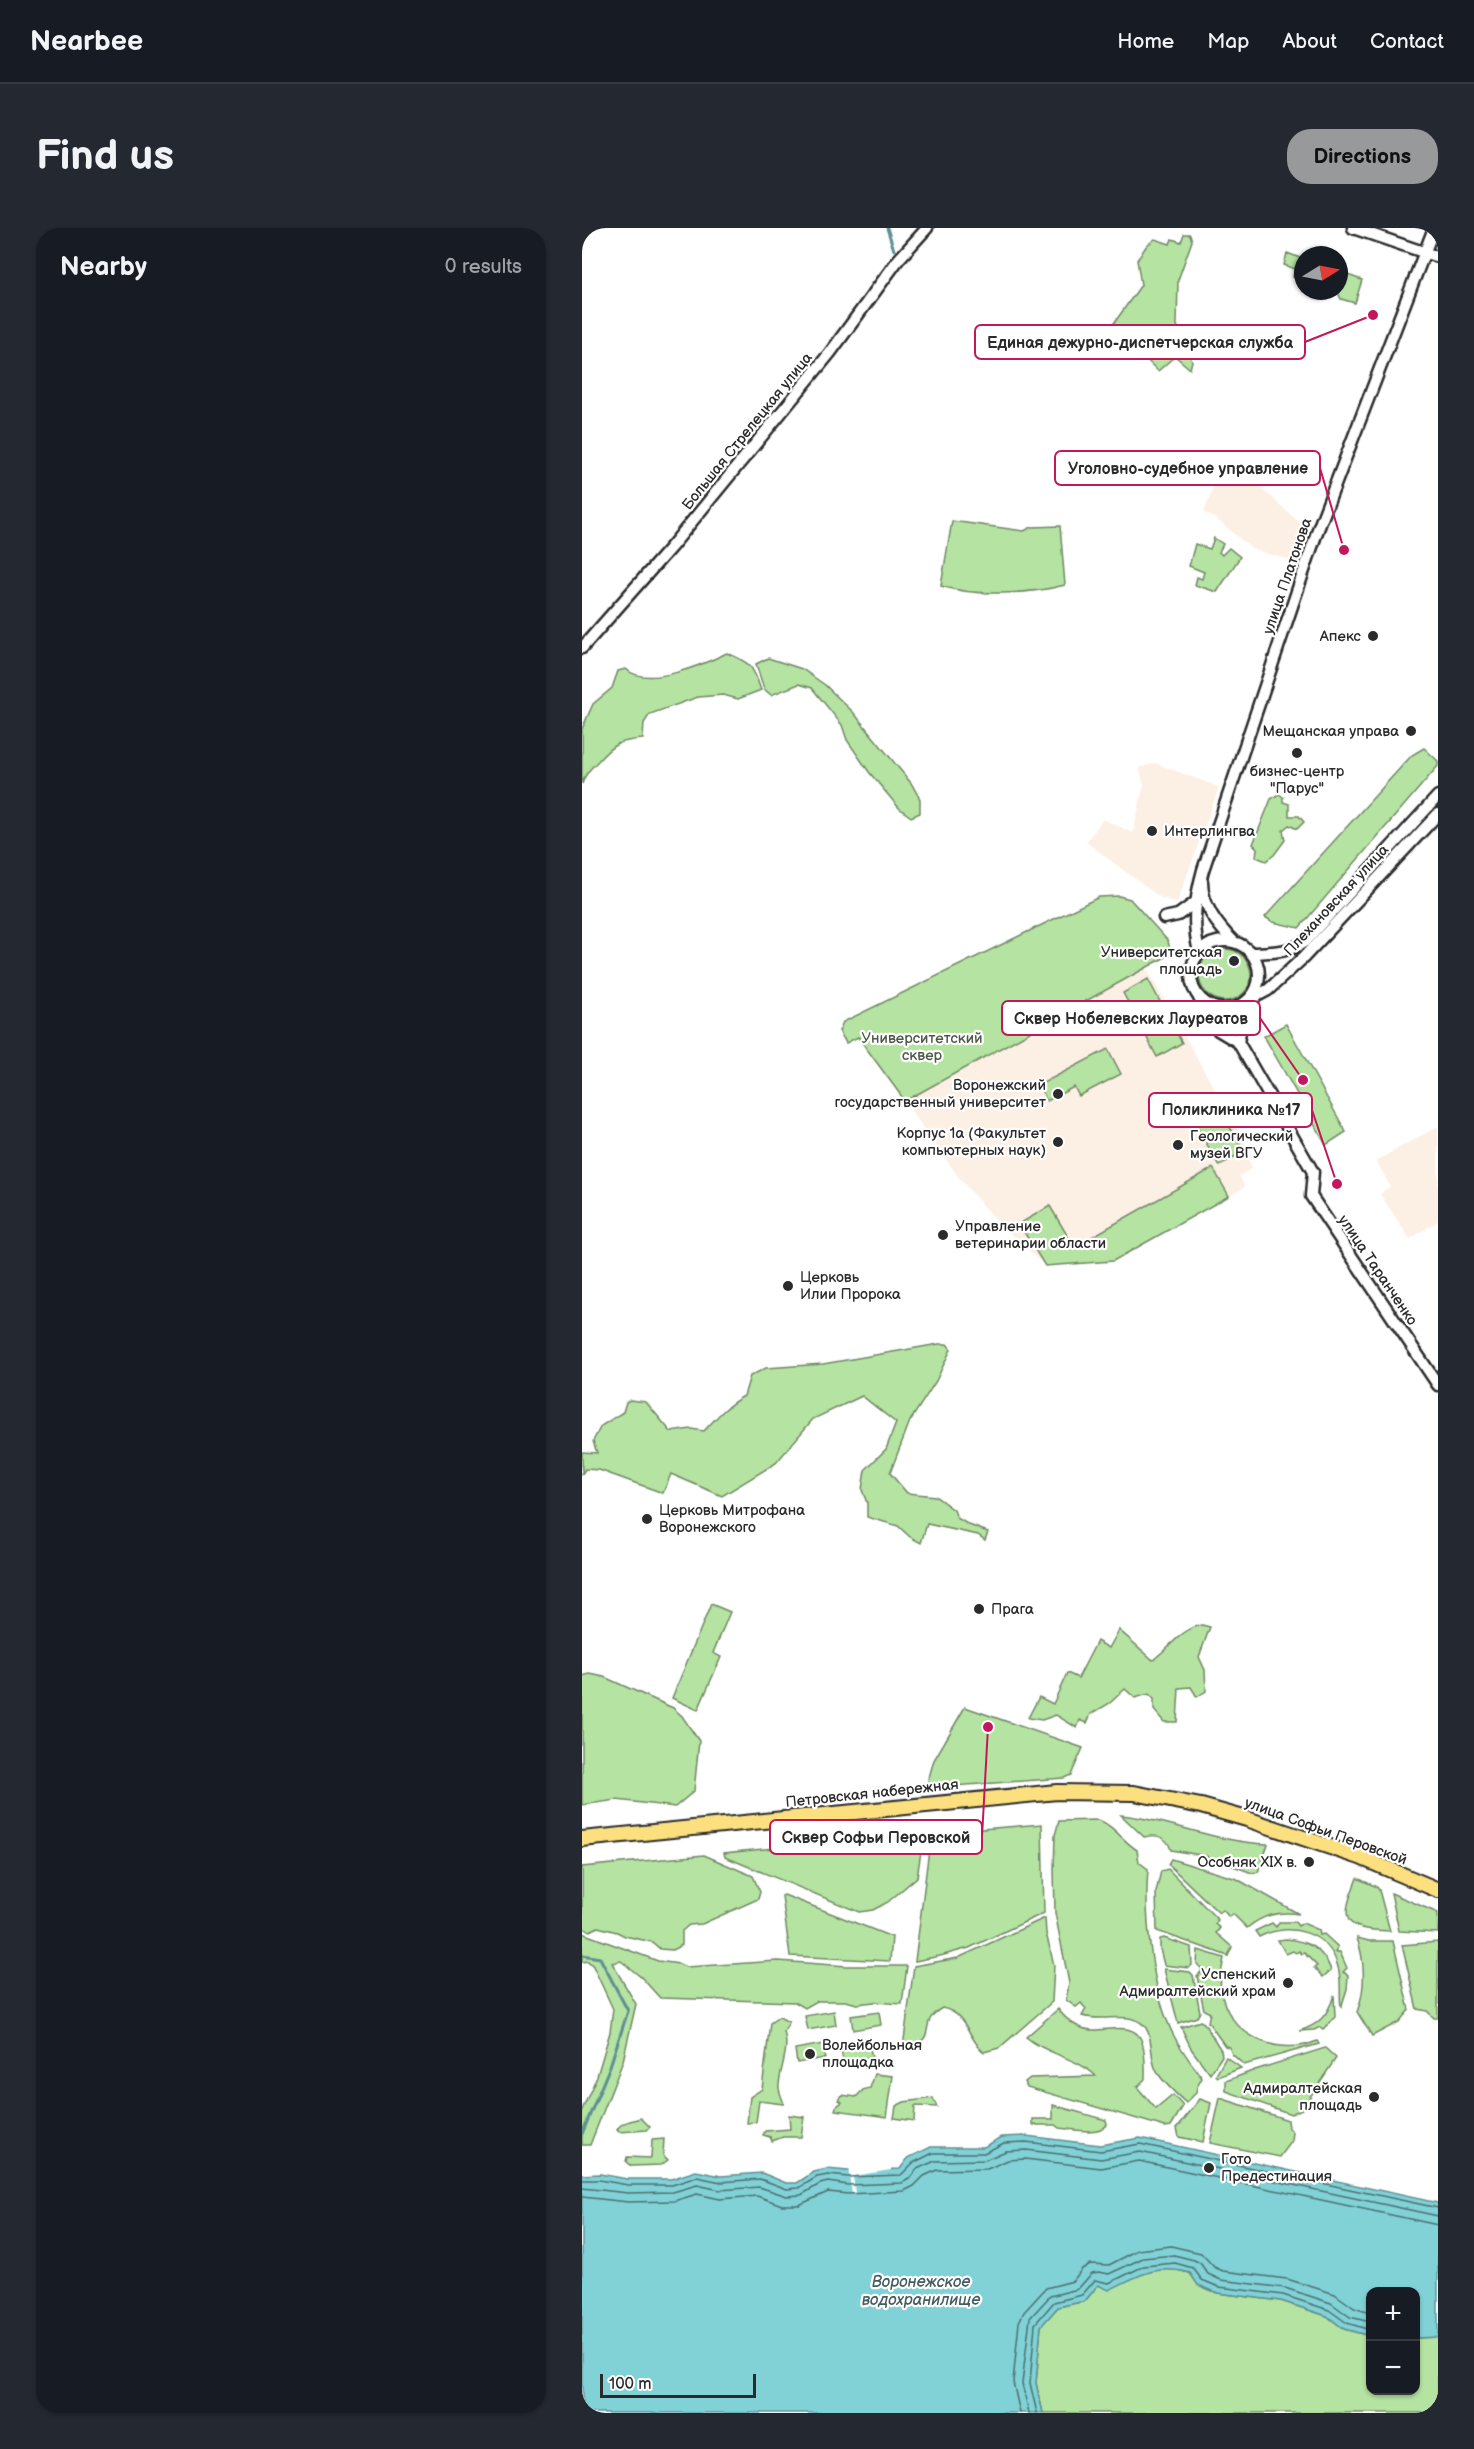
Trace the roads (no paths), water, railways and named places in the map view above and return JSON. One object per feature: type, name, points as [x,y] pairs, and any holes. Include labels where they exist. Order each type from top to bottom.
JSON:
[{"type":"main road","name":"Петровская набережная","points":[[582,1839],[1057,1792],[1134,1792],[1201,1806]]},
{"type":"main road","name":"улица Софьи Перовской","points":[[1201,1806],[1360,1857],[1438,1890]]},
{"type":"street","name":"Большая Стрелецкая улица","points":[[582,648],[671,547],[830,353],[898,260],[927,228]]},
{"type":"street","points":[[1353,228],[1438,257]]},
{"type":"street","name":"улица Платонова","points":[[1200,952],[1195,933],[1196,902],[1203,870],[1317,532],[1434,228]]},
{"type":"street","name":"Плехановская улица","points":[[1252,953],[1284,951],[1304,942],[1438,796]]},
{"type":"street","name":"Плехановская улица","points":[[1248,1001],[1268,990],[1303,958],[1438,814]]},
{"type":"street","name":"улица Платонова","points":[[1203,870],[1202,890],[1209,909],[1219,926],[1234,942]]},
{"type":"street","points":[[1164,918],[1178,915],[1196,902]]},
{"type":"street","points":[[1238,1042],[1248,1001],[1260,976],[1256,960],[1252,953],[1234,942],[1216,942],[1200,952],[1193,963],[1191,972],[1191,982],[1199,998],[1206,1004],[1224,1010],[1235,1008],[1248,1001]]},
{"type":"street","name":"улица Таранченко","points":[[1199,998],[1218,1030],[1238,1042],[1312,1172],[1311,1196],[1438,1385]]},
{"type":"water","name":"Воронежское водохранилище","points":[[1026,2136],[1100,2145],[1140,2138],[1438,2203],[1438,2337],[1420,2338],[1420,2287],[1366,2287],[1366,2335],[1344,2329],[1327,2316],[1281,2301],[1218,2293],[1198,2285],[1190,2273],[1157,2270],[1109,2290],[1098,2285],[1085,2301],[1058,2307],[1041,2326],[1036,2383],[1043,2413],[582,2413],[582,2175],[600,2174],[627,2179],[671,2179],[696,2171],[721,2176],[762,2173],[786,2183],[797,2183],[814,2172],[827,2169],[848,2171],[900,2169],[908,2158],[931,2147],[984,2147],[1002,2137]]},
{"type":"waterway","points":[[887,228],[894,250]]},
{"type":"waterway","points":[[582,1955],[600,1958],[628,2011],[610,2066],[582,2134]]},
{"type":"place","name":"Единая дежурно-диспетчерская служба","points":[[1373,315]]},
{"type":"place","name":"Уголовно-судебное управление","points":[[1344,550]]},
{"type":"place","name":"Апекс","points":[[1373,636]]},
{"type":"place","name":"Мещанская управа","points":[[1411,731]]},
{"type":"place","name":"бизнес-центр \"Парус\"","points":[[1297,753]]},
{"type":"place","name":"Интерлингва","points":[[1152,831]]},
{"type":"place","name":"Университетская площадь","points":[[1234,961]]},
{"type":"place","name":"Сквер Нобелевских Лауреатов","points":[[1303,1080]]},
{"type":"place","name":"Воронежский государственный университет","points":[[1058,1094]]},
{"type":"place","name":"Корпус 1а (Факультет компьютерных наук)","points":[[1058,1142]]},
{"type":"place","name":"Геологический музей ВГУ","points":[[1178,1145]]},
{"type":"place","name":"Поликлиника №17","points":[[1337,1184]]},
{"type":"place","name":"Управление ветеринарии области","points":[[943,1235]]},
{"type":"place","name":"Церковь Илии Пророка","points":[[788,1286]]},
{"type":"place","name":"Церковь Митрофана Воронежского","points":[[647,1519]]},
{"type":"place","name":"Прага","points":[[979,1609]]},
{"type":"place","name":"Сквер Софьи Перовской","points":[[988,1727]]},
{"type":"place","name":"Особняк XIX в.","points":[[1309,1862]]},
{"type":"place","name":"Успенский Адмиралтейский храм","points":[[1288,1983]]},
{"type":"place","name":"Волейбольная площадка","points":[[810,2054]]},
{"type":"place","name":"Адмиралтейская площадь","points":[[1374,2097]]},
{"type":"place","name":"Гото Предестинация","points":[[1209,2168]]},
{"type":"park label","name":"Университетский сквер","points":[[922,1046]]}]
